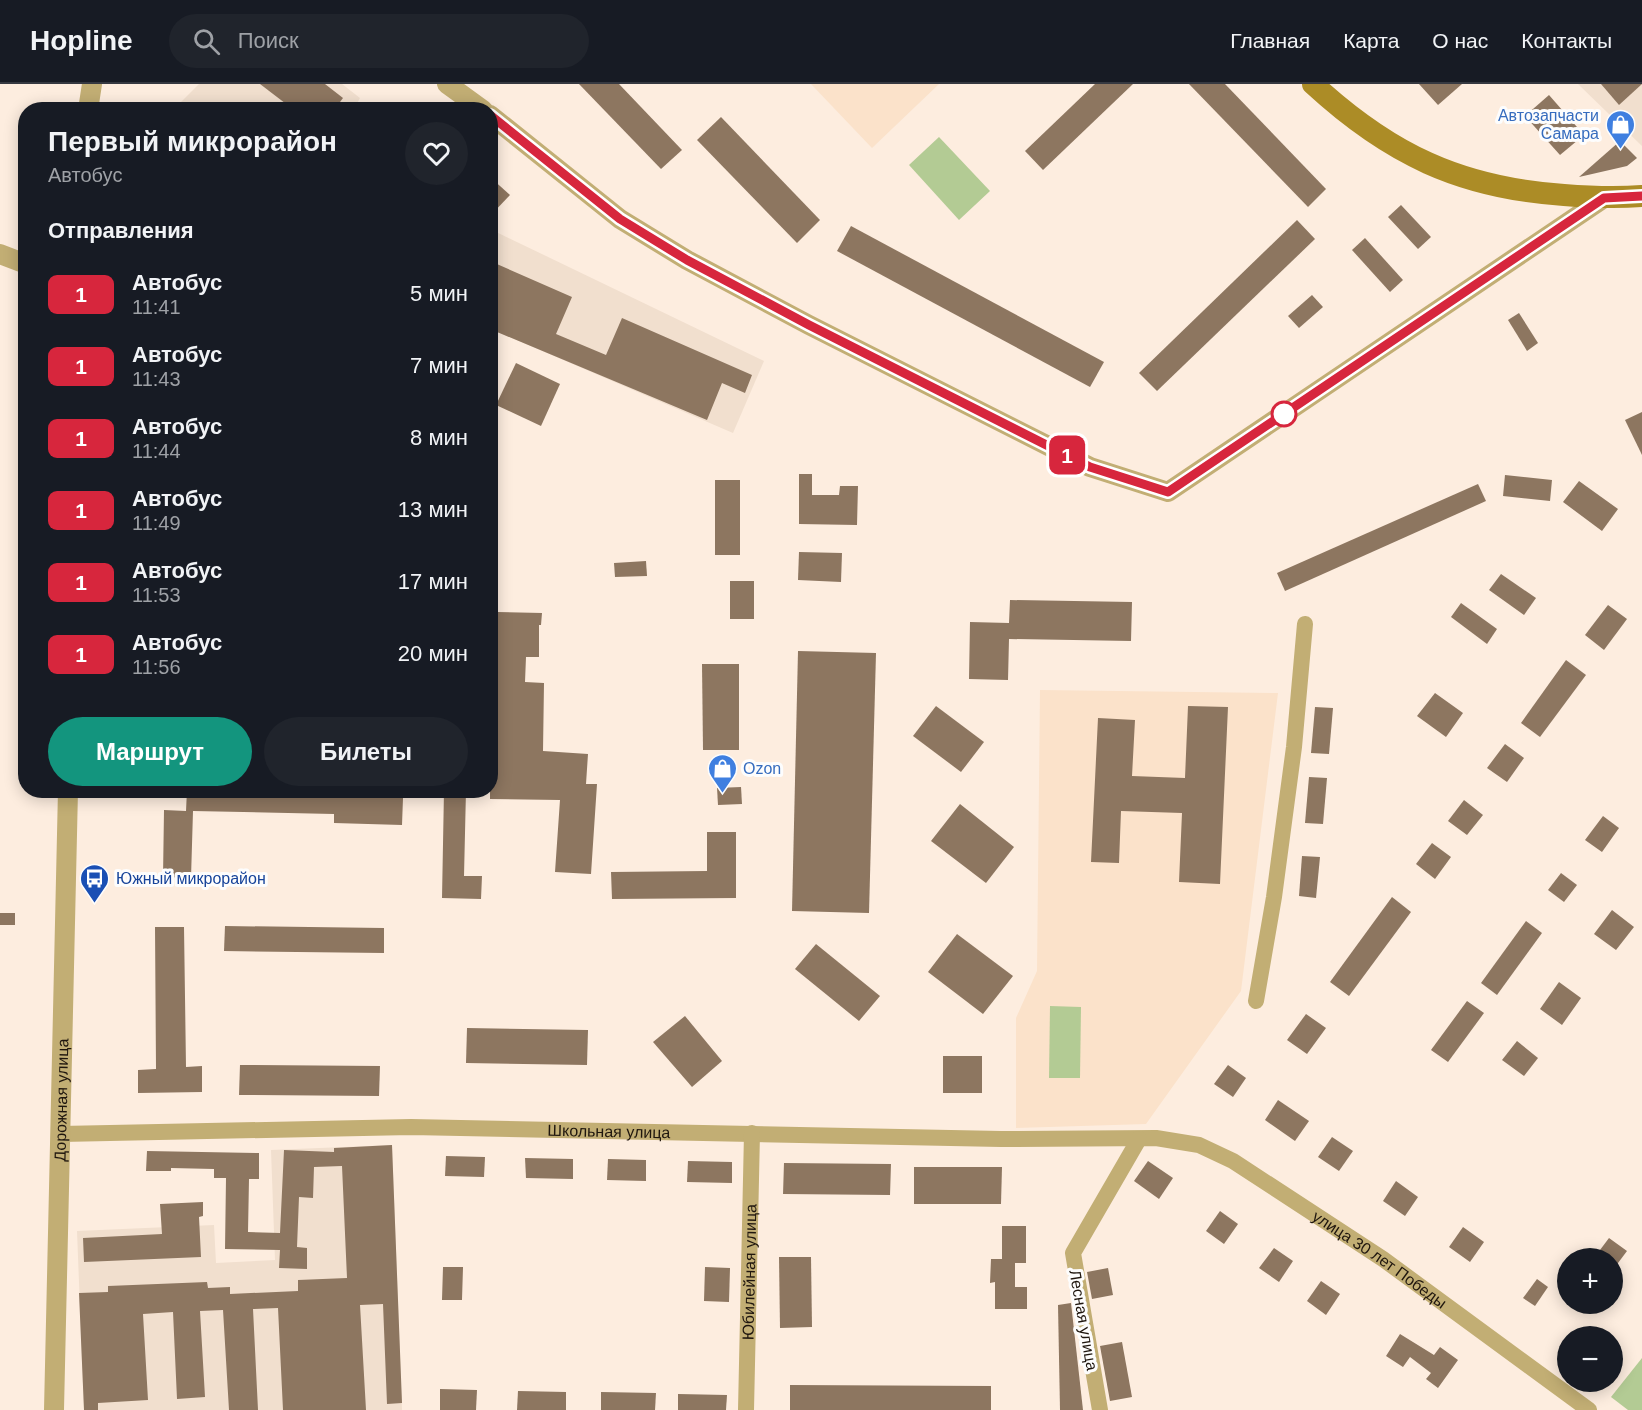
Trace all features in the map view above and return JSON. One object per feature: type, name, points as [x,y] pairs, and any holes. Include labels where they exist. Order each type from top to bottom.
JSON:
[{"type":"main road","points":[[1313,84],[1384,141],[1437,168],[1480,183],[1538,194],[1604,198],[1642,196]]},
{"type":"street","points":[[89,102],[92,84]]},
{"type":"street","points":[[447,84],[472,102]]},
{"type":"street","points":[[498,120],[620,219],[687,260],[809,325],[1090,467],[1168,492],[1604,198]]},
{"type":"street","points":[[0,254],[18,261]]},
{"type":"street","points":[[1256,1000],[1274,897],[1294,747],[1305,624]]},
{"type":"street","name":"Дорожная улица","points":[[54,1410],[69,798]]},
{"type":"street","name":"Школьная улица","points":[[61,1134],[411,1126],[1001,1139],[1156,1138]]},
{"type":"street","name":"Юбилейная улица","points":[[746,1410],[752,1133]]},
{"type":"street","name":"улица 30 лет Победы","points":[[1156,1138],[1199,1145],[1233,1161],[1383,1259],[1589,1410]]},
{"type":"street","name":"Лесная улица","points":[[1100,1410],[1073,1253],[1139,1139]]},
{"type":"shaded area","points":[[199,84],[342,84],[360,98],[358,102],[181,102]]},
{"type":"shaded area","points":[[811,84],[939,84],[872,148]]},
{"type":"shaded area","points":[[1578,84],[1642,84],[1642,146]]},
{"type":"shaded area","points":[[498,233],[764,361],[733,433],[498,332]]},
{"type":"shaded area","points":[[1040,690],[1278,693],[1241,991],[1146,1124],[1016,1128],[1016,1018],[1037,971]]},
{"type":"shaded area","points":[[392,1145],[402,1410],[84,1410],[77,1231],[214,1225],[216,1263],[275,1260],[271,1150]]},
{"type":"green space","points":[[939,137],[990,191],[959,220],[909,165]]},
{"type":"green space","points":[[1050,1006],[1081,1007],[1080,1078],[1049,1078]]},
{"type":"green space","points":[[1642,1358],[1642,1410],[1628,1410],[1611,1397],[1615,1392],[1623,1392],[1623,1382]]},
{"type":"building","points":[[260,84],[325,84],[343,98],[340,102],[284,102]]},
{"type":"building","points":[[579,84],[619,84],[682,150],[661,169]]},
{"type":"building","points":[[1095,84],[1133,84],[1043,170],[1025,151]]},
{"type":"building","points":[[1189,84],[1225,84],[1326,189],[1308,207]]},
{"type":"building","points":[[1419,84],[1462,84],[1438,105]]},
{"type":"building","points":[[1601,84],[1642,84],[1619,105]]},
{"type":"building","points":[[1549,95],[1584,135],[1560,155],[1525,116]]},
{"type":"building","points":[[721,117],[820,220],[797,243],[697,140]]},
{"type":"building","name":"Автозапчасти Самара","points":[[1620,141],[1637,158],[1627,166],[1579,177]]},
{"type":"building","points":[[498,184],[510,195],[498,208]]},
{"type":"building","points":[[1401,205],[1431,237],[1418,249],[1388,217]]},
{"type":"building","points":[[1297,220],[1315,239],[1157,391],[1139,373]]},
{"type":"building","points":[[851,226],[1104,362],[1090,387],[837,251]]},
{"type":"building","points":[[1365,238],[1403,280],[1390,292],[1352,250]]},
{"type":"building","points":[[498,265],[572,297],[556,334],[606,355],[622,318],[752,375],[745,393],[722,383],[707,420],[498,332]]},
{"type":"building","points":[[1312,295],[1323,307],[1299,328],[1288,316]]},
{"type":"building","points":[[1519,313],[1538,343],[1527,351],[1508,320]]},
{"type":"building","points":[[516,363],[560,384],[541,426],[498,406],[498,401]]},
{"type":"building","points":[[1642,412],[1642,455],[1625,420]]},
{"type":"building","points":[[799,474],[812,474],[812,495],[839,495],[840,486],[858,486],[857,525],[799,524]]},
{"type":"building","points":[[1505,475],[1552,480],[1550,501],[1503,496]]},
{"type":"building","points":[[715,480],[740,480],[740,555],[715,555]]},
{"type":"building","points":[[1579,481],[1618,509],[1602,531],[1563,502]]},
{"type":"building","points":[[1478,484],[1486,501],[1285,591],[1277,573]]},
{"type":"building","points":[[799,552],[842,553],[841,582],[798,580]]},
{"type":"building","points":[[646,561],[647,576],[615,577],[614,563]]},
{"type":"building","points":[[1501,574],[1536,598],[1524,615],[1489,590]]},
{"type":"building","points":[[730,581],[754,581],[754,619],[730,619]]},
{"type":"building","points":[[1010,600],[1132,602],[1131,641],[1009,639],[1008,680],[969,679],[970,622],[1009,623]]},
{"type":"building","points":[[1461,603],[1497,629],[1487,644],[1451,617]]},
{"type":"building","points":[[1608,605],[1627,619],[1604,650],[1585,635]]},
{"type":"building","points":[[498,612],[542,613],[541,625],[539,625],[539,657],[526,657],[525,682],[544,683],[543,751],[588,754],[586,784],[597,784],[591,874],[555,872],[560,800],[490,799],[498,798]]},
{"type":"building","points":[[798,651],[876,653],[869,913],[792,911]]},
{"type":"building","points":[[1566,660],[1586,675],[1540,737],[1521,723]]},
{"type":"building","points":[[702,664],[739,664],[739,750],[703,750]]},
{"type":"building","points":[[1435,693],[1463,713],[1446,737],[1417,716]]},
{"type":"building","points":[[936,706],[984,742],[961,772],[913,736]]},
{"type":"building","points":[[1188,706],[1228,707],[1220,884],[1179,882],[1182,813],[1121,811],[1119,863],[1091,862],[1098,718],[1135,720],[1132,776],[1185,778]]},
{"type":"building","points":[[1315,707],[1333,708],[1329,754],[1311,753]]},
{"type":"building","points":[[1505,744],[1524,758],[1507,782],[1487,768]]},
{"type":"building","points":[[1309,777],[1327,778],[1323,824],[1305,823]]},
{"type":"building","points":[[741,787],[742,804],[718,805],[717,788]]},
{"type":"building","points":[[187,798],[403,798],[402,825],[334,823],[334,814],[193,811],[191,878],[163,877],[164,810],[186,811]]},
{"type":"building","points":[[444,798],[466,798],[464,876],[482,876],[481,899],[442,898]]},
{"type":"building","points":[[1464,800],[1483,815],[1467,835],[1448,821]]},
{"type":"building","points":[[960,804],[1014,847],[986,883],[931,841]]},
{"type":"building","points":[[1603,816],[1619,828],[1602,852],[1585,840]]},
{"type":"building","points":[[707,832],[736,832],[736,898],[612,899],[611,872],[707,871]]},
{"type":"building","points":[[1432,843],[1451,857],[1435,879],[1416,864]]},
{"type":"building","points":[[1302,856],[1320,857],[1316,898],[1299,896]]},
{"type":"building","points":[[1561,873],[1577,885],[1564,902],[1548,890]]},
{"type":"building","points":[[1392,897],[1411,912],[1349,996],[1330,982]]},
{"type":"building","points":[[1612,910],[1634,927],[1616,950],[1594,934]]},
{"type":"building","points":[[0,913],[15,913],[15,925],[0,925]]},
{"type":"building","points":[[1526,921],[1542,933],[1497,995],[1481,983]]},
{"type":"building","points":[[225,926],[384,928],[384,953],[224,951]]},
{"type":"building","points":[[155,927],[184,927],[186,1067],[202,1066],[202,1092],[138,1093],[138,1070],[156,1069]]},
{"type":"building","points":[[957,934],[1013,976],[983,1014],[928,972]]},
{"type":"building","points":[[816,944],[880,996],[859,1021],[795,969]]},
{"type":"building","points":[[1559,982],[1581,998],[1562,1025],[1540,1009]]},
{"type":"building","points":[[1467,1001],[1484,1013],[1448,1062],[1431,1050]]},
{"type":"building","points":[[1306,1014],[1326,1028],[1307,1054],[1287,1040]]},
{"type":"building","points":[[685,1016],[722,1061],[692,1087],[653,1042]]},
{"type":"building","points":[[467,1028],[588,1030],[587,1065],[466,1063]]},
{"type":"building","points":[[1517,1041],[1538,1058],[1524,1076],[1502,1060]]},
{"type":"building","points":[[943,1056],[982,1056],[982,1093],[943,1093]]},
{"type":"building","points":[[240,1065],[380,1066],[379,1096],[239,1095]]},
{"type":"building","points":[[1228,1065],[1246,1078],[1233,1097],[1214,1084]]},
{"type":"building","points":[[1278,1100],[1309,1121],[1295,1141],[1265,1120]]},
{"type":"building","points":[[1332,1137],[1353,1151],[1339,1171],[1318,1157]]},
{"type":"building","points":[[392,1145],[402,1403],[387,1404],[383,1304],[360,1305],[366,1410],[283,1410],[278,1308],[253,1309],[258,1410],[229,1410],[223,1310],[200,1311],[205,1397],[177,1399],[173,1312],[143,1314],[148,1400],[98,1403],[98,1410],[84,1410],[79,1293],[108,1292],[108,1286],[207,1282],[208,1288],[230,1287],[230,1294],[298,1291],[298,1280],[347,1278],[342,1166],[314,1167],[313,1198],[299,1197],[297,1247],[307,1248],[307,1269],[279,1268],[280,1250],[225,1249],[226,1178],[214,1178],[214,1169],[171,1168],[171,1171],[146,1171],[147,1151],[259,1153],[259,1179],[249,1179],[248,1232],[280,1233],[284,1150],[334,1152],[334,1148]]},
{"type":"building","points":[[446,1156],[485,1157],[484,1177],[445,1176]]},
{"type":"building","points":[[525,1158],[573,1159],[573,1179],[526,1178]]},
{"type":"building","points":[[608,1159],[646,1160],[646,1181],[607,1180]]},
{"type":"building","points":[[688,1161],[732,1162],[732,1183],[687,1182]]},
{"type":"building","points":[[1148,1161],[1173,1178],[1159,1199],[1134,1181]]},
{"type":"building","points":[[784,1163],[891,1164],[890,1195],[783,1194]]},
{"type":"building","points":[[914,1167],[1002,1167],[1001,1204],[914,1204]]},
{"type":"building","points":[[1396,1181],[1418,1197],[1405,1216],[1383,1201]]},
{"type":"building","points":[[203,1202],[203,1216],[199,1217],[201,1257],[84,1262],[83,1238],[162,1234],[160,1204]]},
{"type":"building","points":[[1220,1211],[1238,1224],[1224,1244],[1206,1231]]},
{"type":"building","points":[[1002,1226],[1026,1226],[1026,1263],[1015,1263],[1015,1287],[1027,1287],[1027,1309],[995,1309],[995,1282],[990,1283],[991,1259],[1002,1259]]},
{"type":"building","points":[[1463,1227],[1484,1242],[1470,1262],[1449,1247]]},
{"type":"building","points":[[1609,1238],[1623,1248],[1602,1248]]},
{"type":"building","points":[[1274,1248],[1293,1261],[1279,1282],[1259,1268]]},
{"type":"building","points":[[779,1257],[811,1257],[812,1327],[780,1328]]},
{"type":"building","points":[[443,1267],[463,1267],[462,1300],[442,1300]]},
{"type":"building","points":[[705,1267],[730,1268],[729,1302],[704,1301]]},
{"type":"building","points":[[1108,1268],[1113,1295],[1092,1299],[1087,1272]]},
{"type":"building","points":[[1537,1279],[1548,1287],[1535,1306],[1523,1298]]},
{"type":"building","points":[[1321,1281],[1340,1294],[1326,1315],[1307,1301]]},
{"type":"building","points":[[1071,1303],[1083,1410],[1060,1410],[1058,1305]]},
{"type":"building","points":[[1400,1334],[1434,1355],[1440,1347],[1458,1360],[1438,1388],[1426,1379],[1431,1373],[1410,1357],[1403,1367],[1386,1356]]},
{"type":"building","points":[[1122,1342],[1132,1397],[1110,1401],[1100,1346]]},
{"type":"building","points":[[790,1385],[991,1386],[991,1410],[790,1410]]},
{"type":"building","points":[[440,1389],[477,1390],[476,1410],[440,1410]]},
{"type":"building","points":[[518,1391],[566,1392],[566,1410],[517,1410]]},
{"type":"building","points":[[601,1392],[656,1393],[655,1410],[601,1410]]},
{"type":"building","points":[[678,1394],[727,1395],[726,1410],[678,1410]]},
{"type":"bus line","name":"1","points":[[498,120],[620,219],[687,260],[809,325],[1090,467],[1165,492],[1604,198],[1642,196]]},
{"type":"place","name":"Автозапчасти Самара","points":[[1620,150]]},
{"type":"place","name":"Ozon","points":[[722,794]]},
{"type":"place","name":"Южный микрорайон","points":[[95,904]]}]
